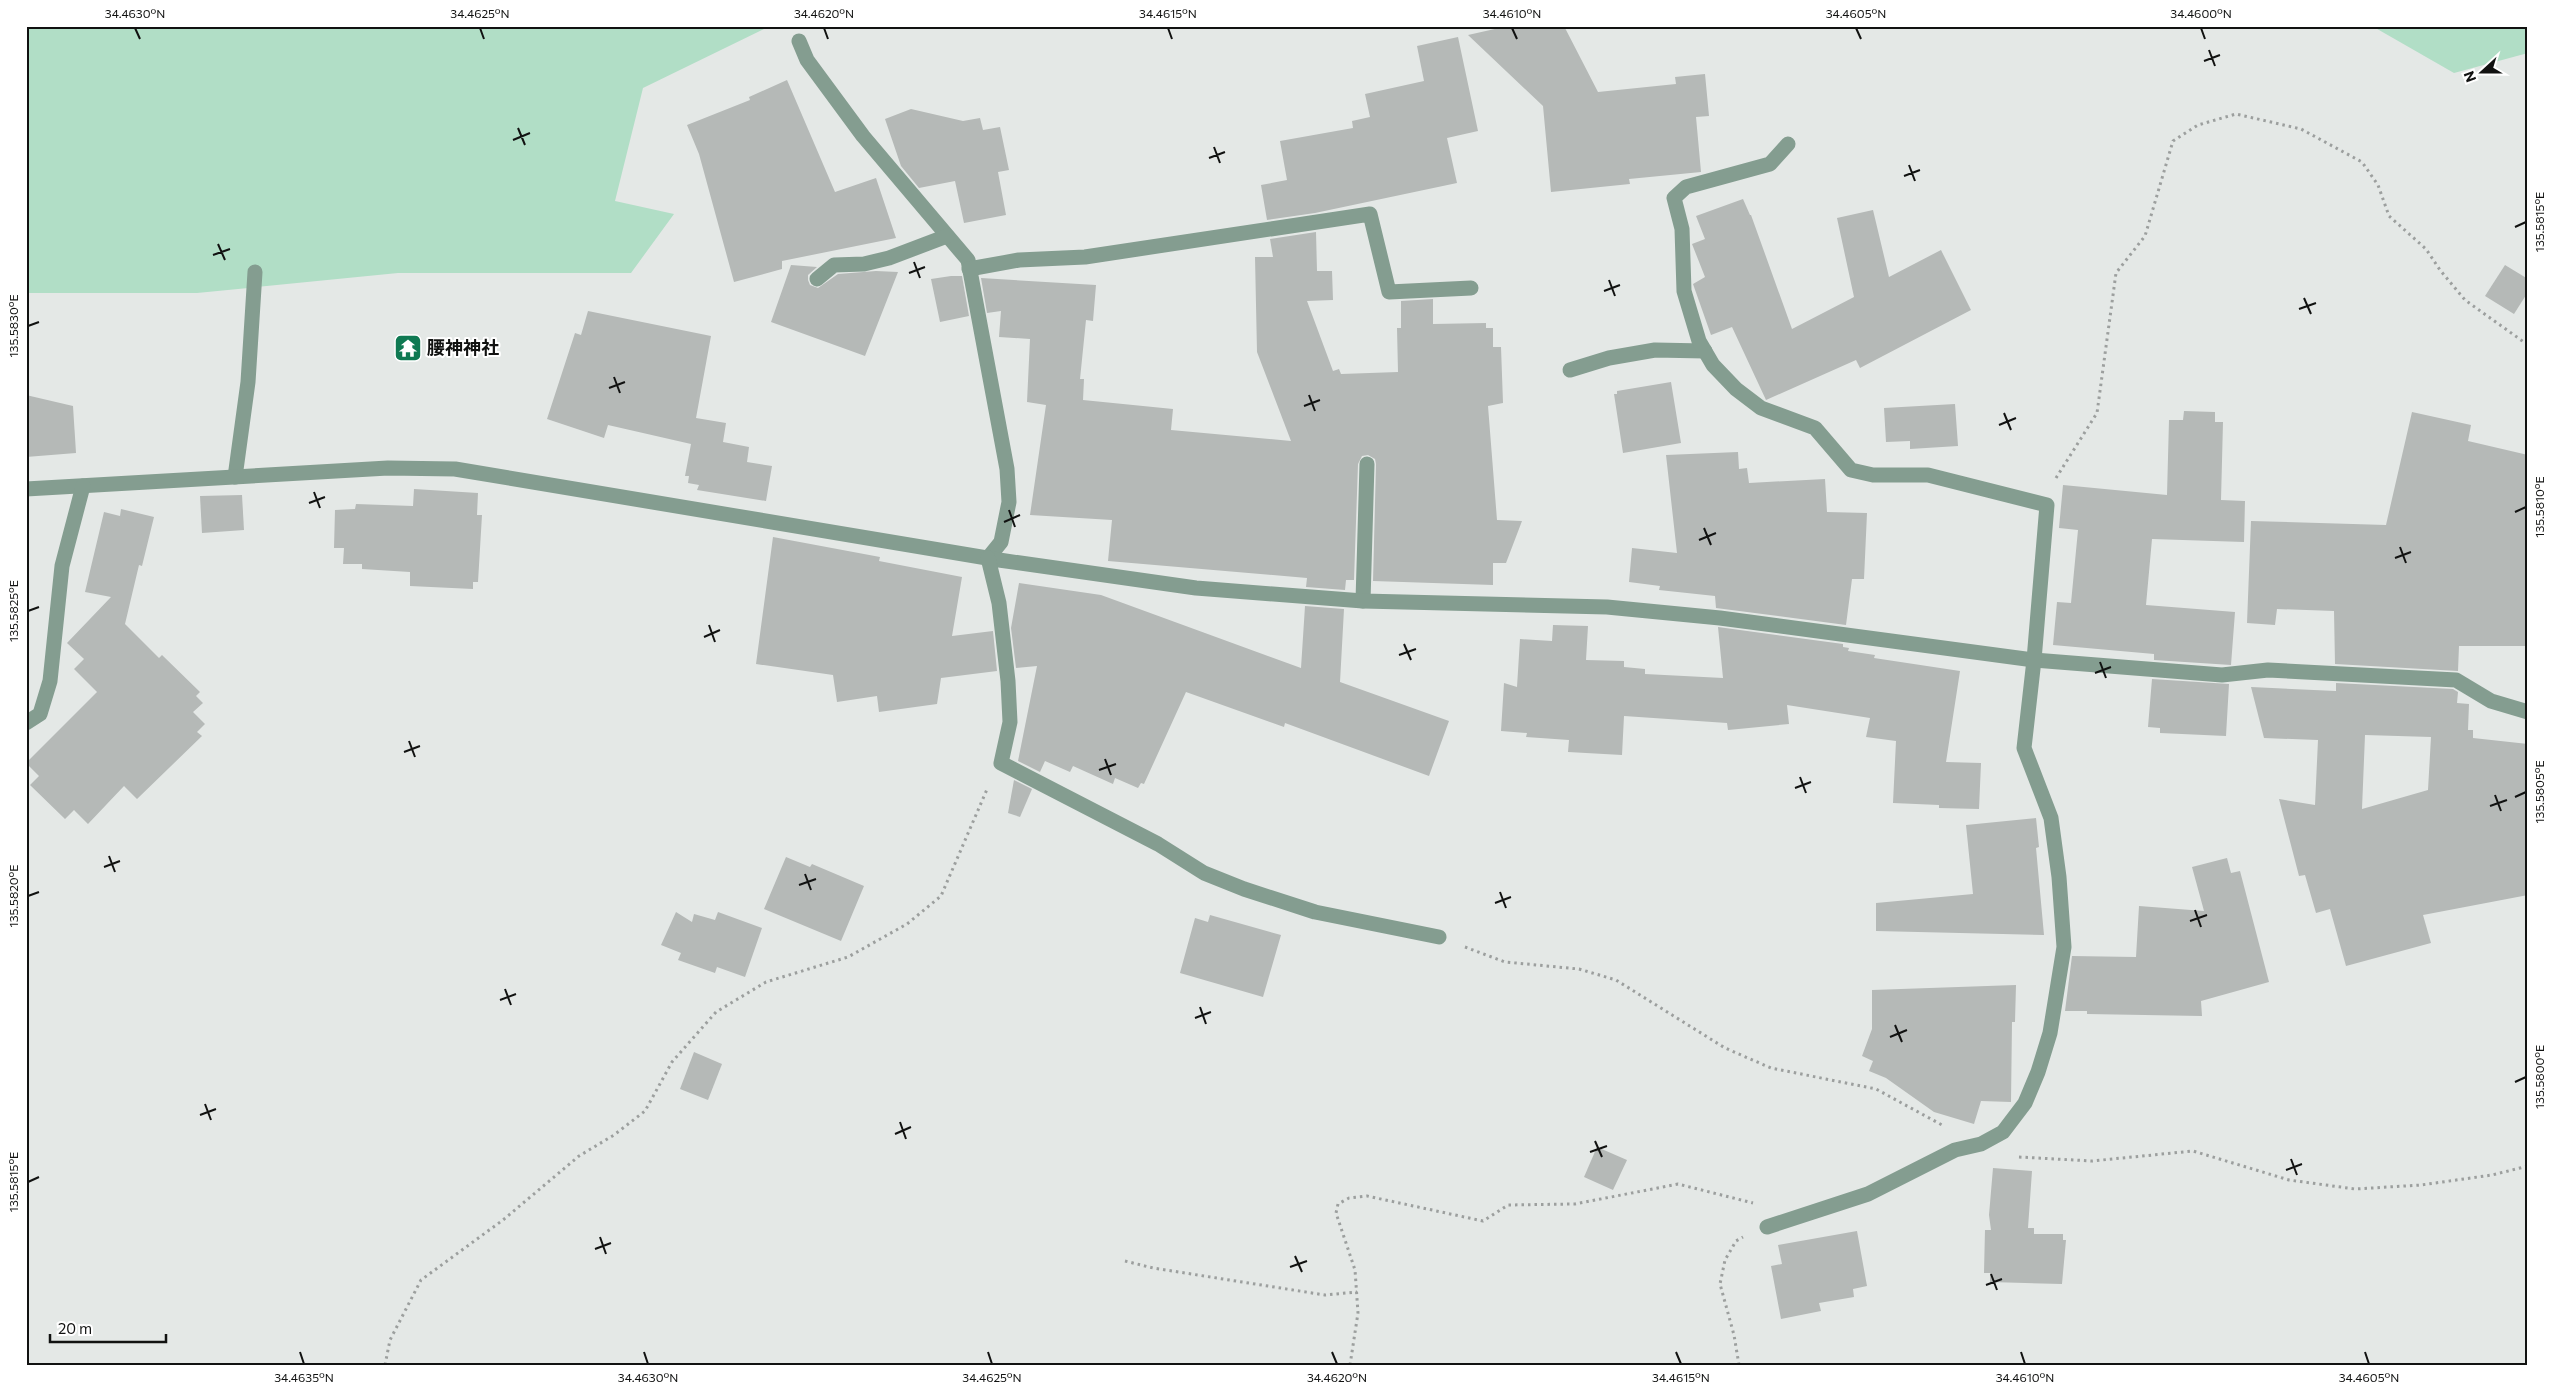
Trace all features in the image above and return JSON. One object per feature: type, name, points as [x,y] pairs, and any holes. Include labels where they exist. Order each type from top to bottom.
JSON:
[{"type":"street","points":[[799,41],[807,60],[863,136],[968,260],[1007,469],[1008,502],[1001,542],[988,558]]},
{"type":"street","points":[[1767,1227],[1868,1194],[1955,1150],[1981,1144],[2003,1132],[2026,1103],[2050,1033],[2064,947],[2059,877],[2051,818],[2024,748],[2034,660],[2047,505],[1928,475],[1873,475],[1851,470],[1815,428],[1761,408],[1736,389],[1713,365],[1705,351],[1684,291],[1682,229],[1674,198],[1686,187],[1770,164],[1788,144]]},
{"type":"street","points":[[969,269],[1019,260],[1085,257],[1370,214],[1389,292],[1471,288]]},
{"type":"street","points":[[817,279],[834,265],[864,264],[889,258],[947,236]]},
{"type":"street","points":[[235,477],[248,382],[255,272]]},
{"type":"street","points":[[1570,370],[1609,358],[1655,350],[1705,351]]},
{"type":"street","points":[[1363,601],[1366,464]]},
{"type":"street","points":[[26,489],[388,468],[455,469],[988,558],[1196,588],[1363,601],[1606,607],[1720,618],[2034,660],[2222,675],[2268,670],[2456,680],[2491,701],[2528,712]]},
{"type":"street","points":[[26,723],[40,714],[50,681],[62,566],[83,486]]},
{"type":"street","points":[[988,558],[999,603],[1008,681],[1010,722],[1001,763],[1158,844],[1204,873],[1228,883],[1315,912],[1439,937]]},
{"type":"path","points":[[2047,505],[2048,490],[2097,413],[2116,273],[2145,236],[2173,141],[2198,125],[2236,114],[2301,129],[2362,162],[2378,185],[2389,216],[2426,249],[2440,270],[2465,300],[2528,344]]},
{"type":"path","points":[[386,1365],[390,1340],[421,1280],[503,1220],[579,1156],[614,1135],[645,1112],[672,1062],[716,1012],[766,982],[848,957],[907,924],[941,896],[1001,763]]},
{"type":"path","points":[[1439,937],[1505,962],[1579,969],[1616,980],[1672,1017],[1732,1051],[1771,1068],[1876,1090],[1994,1152],[2033,1159],[2092,1161],[2193,1151],[2289,1180],[2355,1189],[2421,1185],[2492,1175],[2528,1166]]},
{"type":"path","points":[[1350,1365],[1358,1313],[1357,1292],[1355,1270],[1336,1213],[1338,1204],[1349,1198],[1367,1196],[1483,1221],[1508,1205],[1575,1204],[1678,1184],[1760,1205],[1767,1227],[1736,1241],[1725,1260],[1720,1284],[1734,1335],[1739,1365]]},
{"type":"path","points":[[1125,1262],[1325,1295],[1357,1292]]},
{"type":"green space","points":[[26,26],[770,26],[643,88],[615,201],[674,214],[631,273],[398,273],[197,293],[26,293]]},
{"type":"green space","points":[[2372,26],[2528,26],[2528,53],[2454,73]]},
{"type":"building","points":[[1508,26],[1564,26],[1598,92],[1676,84],[1675,77],[1705,74],[1709,116],[1696,117],[1701,172],[1629,179],[1630,184],[1551,192],[1543,106],[1468,35]]},
{"type":"building","points":[[1458,37],[1478,131],[1447,138],[1457,183],[1315,213],[1267,220],[1261,185],[1287,180],[1280,141],[1353,128],[1352,121],[1370,117],[1365,94],[1424,81],[1417,46]]},
{"type":"building","points":[[787,80],[835,192],[876,178],[896,238],[782,261],[782,269],[734,282],[699,154],[687,125],[750,100],[749,97]]},
{"type":"building","points":[[911,109],[963,121],[980,118],[983,130],[1000,127],[1009,170],[998,172],[1006,215],[964,223],[955,181],[919,188],[901,166],[885,119]]},
{"type":"building","points":[[1743,199],[1751,215],[1792,329],[1854,297],[1837,218],[1873,210],[1889,277],[1941,250],[1971,310],[1860,368],[1856,360],[1766,400],[1732,327],[1711,335],[1693,284],[1705,277],[1692,244],[1705,239],[1696,216]]},
{"type":"building","points":[[1316,232],[1317,271],[1332,271],[1333,300],[1307,301],[1333,371],[1339,369],[1341,374],[1398,372],[1397,328],[1401,328],[1401,301],[1433,299],[1433,324],[1486,323],[1486,328],[1493,328],[1493,347],[1501,347],[1503,403],[1488,406],[1497,520],[1522,521],[1506,563],[1493,563],[1493,585],[1373,581],[1376,464],[1375,459],[1368,455],[1362,456],[1358,464],[1354,580],[1346,580],[1345,590],[1306,587],[1307,578],[1108,561],[1112,520],[1030,515],[1046,405],[1027,402],[1030,339],[999,337],[1001,311],[987,313],[981,278],[1096,285],[1093,321],[1086,320],[1080,379],[1084,379],[1083,400],[1173,409],[1171,430],[1291,441],[1257,352],[1255,257],[1273,257],[1270,239]]},
{"type":"building","points":[[791,265],[817,267],[808,275],[808,280],[810,285],[818,288],[838,274],[876,271],[898,272],[865,356],[771,322]]},
{"type":"building","points":[[2505,265],[2528,279],[2528,292],[2514,314],[2485,296]]},
{"type":"building","points":[[962,276],[969,316],[940,322],[931,279]]},
{"type":"building","points":[[588,311],[711,336],[696,418],[726,423],[723,442],[749,447],[747,462],[772,466],[766,501],[697,490],[699,485],[688,483],[689,476],[685,476],[691,444],[608,425],[604,438],[547,419],[575,333],[581,335]]},
{"type":"building","points":[[1671,382],[1681,443],[1623,453],[1614,394],[1617,394],[1617,391]]},
{"type":"building","points":[[26,395],[73,406],[76,453],[26,457]]},
{"type":"building","points":[[1955,404],[1958,446],[1910,449],[1910,441],[1886,442],[1884,408]]},
{"type":"building","points":[[2184,411],[2215,412],[2215,422],[2223,422],[2221,500],[2245,501],[2244,542],[2152,539],[2146,605],[2235,612],[2231,665],[2154,660],[2154,654],[2053,645],[2057,602],[2071,603],[2078,530],[2059,528],[2063,485],[2167,495],[2169,420],[2183,420]]},
{"type":"building","points":[[2412,412],[2471,425],[2468,441],[2528,455],[2528,646],[2459,646],[2458,671],[2335,664],[2334,611],[2277,609],[2275,625],[2247,623],[2251,521],[2386,525]]},
{"type":"building","points":[[1738,452],[1739,469],[1747,468],[1749,483],[1825,479],[1827,512],[1867,513],[1864,579],[1852,579],[1846,625],[1716,608],[1715,596],[1659,590],[1660,586],[1629,582],[1632,548],[1677,553],[1666,455]]},
{"type":"building","points":[[414,489],[478,493],[477,515],[482,515],[478,582],[473,582],[473,589],[410,586],[410,572],[362,569],[362,564],[343,564],[344,548],[334,548],[335,510],[355,509],[356,504],[413,506]]},
{"type":"building","points":[[242,495],[244,530],[202,533],[200,496]]},
{"type":"building","points":[[121,509],[154,517],[142,566],[139,565],[125,624],[159,658],[162,655],[200,692],[196,696],[203,703],[193,712],[205,724],[197,732],[202,736],[137,799],[124,786],[88,824],[74,810],[65,819],[30,785],[39,776],[26,763],[97,692],[74,669],[84,659],[67,643],[111,597],[85,592],[104,512],[120,516]]},
{"type":"building","points":[[773,537],[880,557],[879,561],[962,577],[952,636],[993,631],[997,671],[941,678],[937,704],[879,712],[877,696],[837,702],[833,675],[756,664]]},
{"type":"building","points":[[1019,583],[1101,595],[1301,668],[1305,606],[1344,609],[1340,682],[1449,721],[1429,776],[1285,723],[1284,727],[1186,692],[1144,784],[1141,783],[1138,788],[1115,778],[1113,784],[1073,766],[1070,772],[1045,761],[1040,772],[1018,761],[1037,666],[1016,668],[1011,628]]},
{"type":"building","points":[[1553,625],[1588,626],[1586,660],[1624,661],[1624,667],[1645,669],[1645,674],[1723,678],[1718,627],[1843,644],[1843,647],[1849,648],[1848,651],[1875,655],[1874,658],[1960,671],[1946,762],[1981,763],[1979,809],[1939,808],[1939,805],[1893,803],[1896,741],[1866,737],[1870,718],[1787,705],[1789,724],[1728,730],[1727,723],[1624,716],[1622,755],[1568,752],[1569,740],[1526,737],[1527,733],[1501,731],[1504,683],[1517,687],[1520,639],[1552,641]]},
{"type":"building","points":[[2152,679],[2229,684],[2226,736],[2160,733],[2160,728],[2148,727]]},
{"type":"building","points":[[2336,683],[2453,689],[2458,692],[2457,703],[2469,704],[2468,730],[2473,730],[2473,738],[2528,744],[2528,895],[2423,915],[2431,943],[2346,966],[2330,909],[2316,913],[2305,875],[2299,876],[2279,799],[2315,805],[2318,740],[2264,738],[2251,687],[2336,691]],"holes":[[[2365,735],[2431,737],[2428,790],[2362,809]]]},
{"type":"building","points":[[1014,780],[1032,789],[1020,817],[1008,813]]},
{"type":"building","points":[[2036,818],[2039,847],[2036,848],[2044,935],[1876,931],[1876,903],[1973,894],[1966,825]]},
{"type":"building","points":[[786,857],[810,867],[812,864],[864,886],[841,941],[764,909]]},
{"type":"building","points":[[2227,858],[2231,873],[2240,871],[2269,982],[2201,1001],[2202,1016],[2087,1014],[2087,1011],[2065,1011],[2072,956],[2136,957],[2139,906],[2204,911],[2192,867]]},
{"type":"building","points":[[676,912],[692,922],[694,914],[715,920],[718,912],[762,928],[745,977],[717,967],[715,973],[678,960],[681,953],[661,945]]},
{"type":"building","points":[[1210,915],[1281,935],[1263,997],[1180,973],[1195,918],[1208,922]]},
{"type":"building","points":[[2016,985],[2015,1022],[2012,1022],[2011,1102],[1981,1101],[1974,1124],[1934,1112],[1886,1078],[1869,1071],[1873,1061],[1862,1056],[1872,1029],[1872,990]]},
{"type":"building","points":[[694,1052],[722,1064],[708,1100],[680,1089]]},
{"type":"building","points":[[1597,1147],[1627,1160],[1613,1190],[1584,1177]]},
{"type":"building","points":[[1993,1168],[2032,1171],[2028,1228],[2034,1228],[2034,1234],[2063,1234],[2063,1240],[2066,1240],[2062,1284],[1990,1282],[1990,1273],[1984,1273],[1985,1230],[1991,1230],[1989,1215]]},
{"type":"building","points":[[1857,1231],[1867,1286],[1853,1289],[1854,1297],[1819,1303],[1821,1311],[1781,1319],[1771,1266],[1782,1264],[1778,1245]]},
{"type":"place","name":"腰神神社","points":[[408,348]]}]
